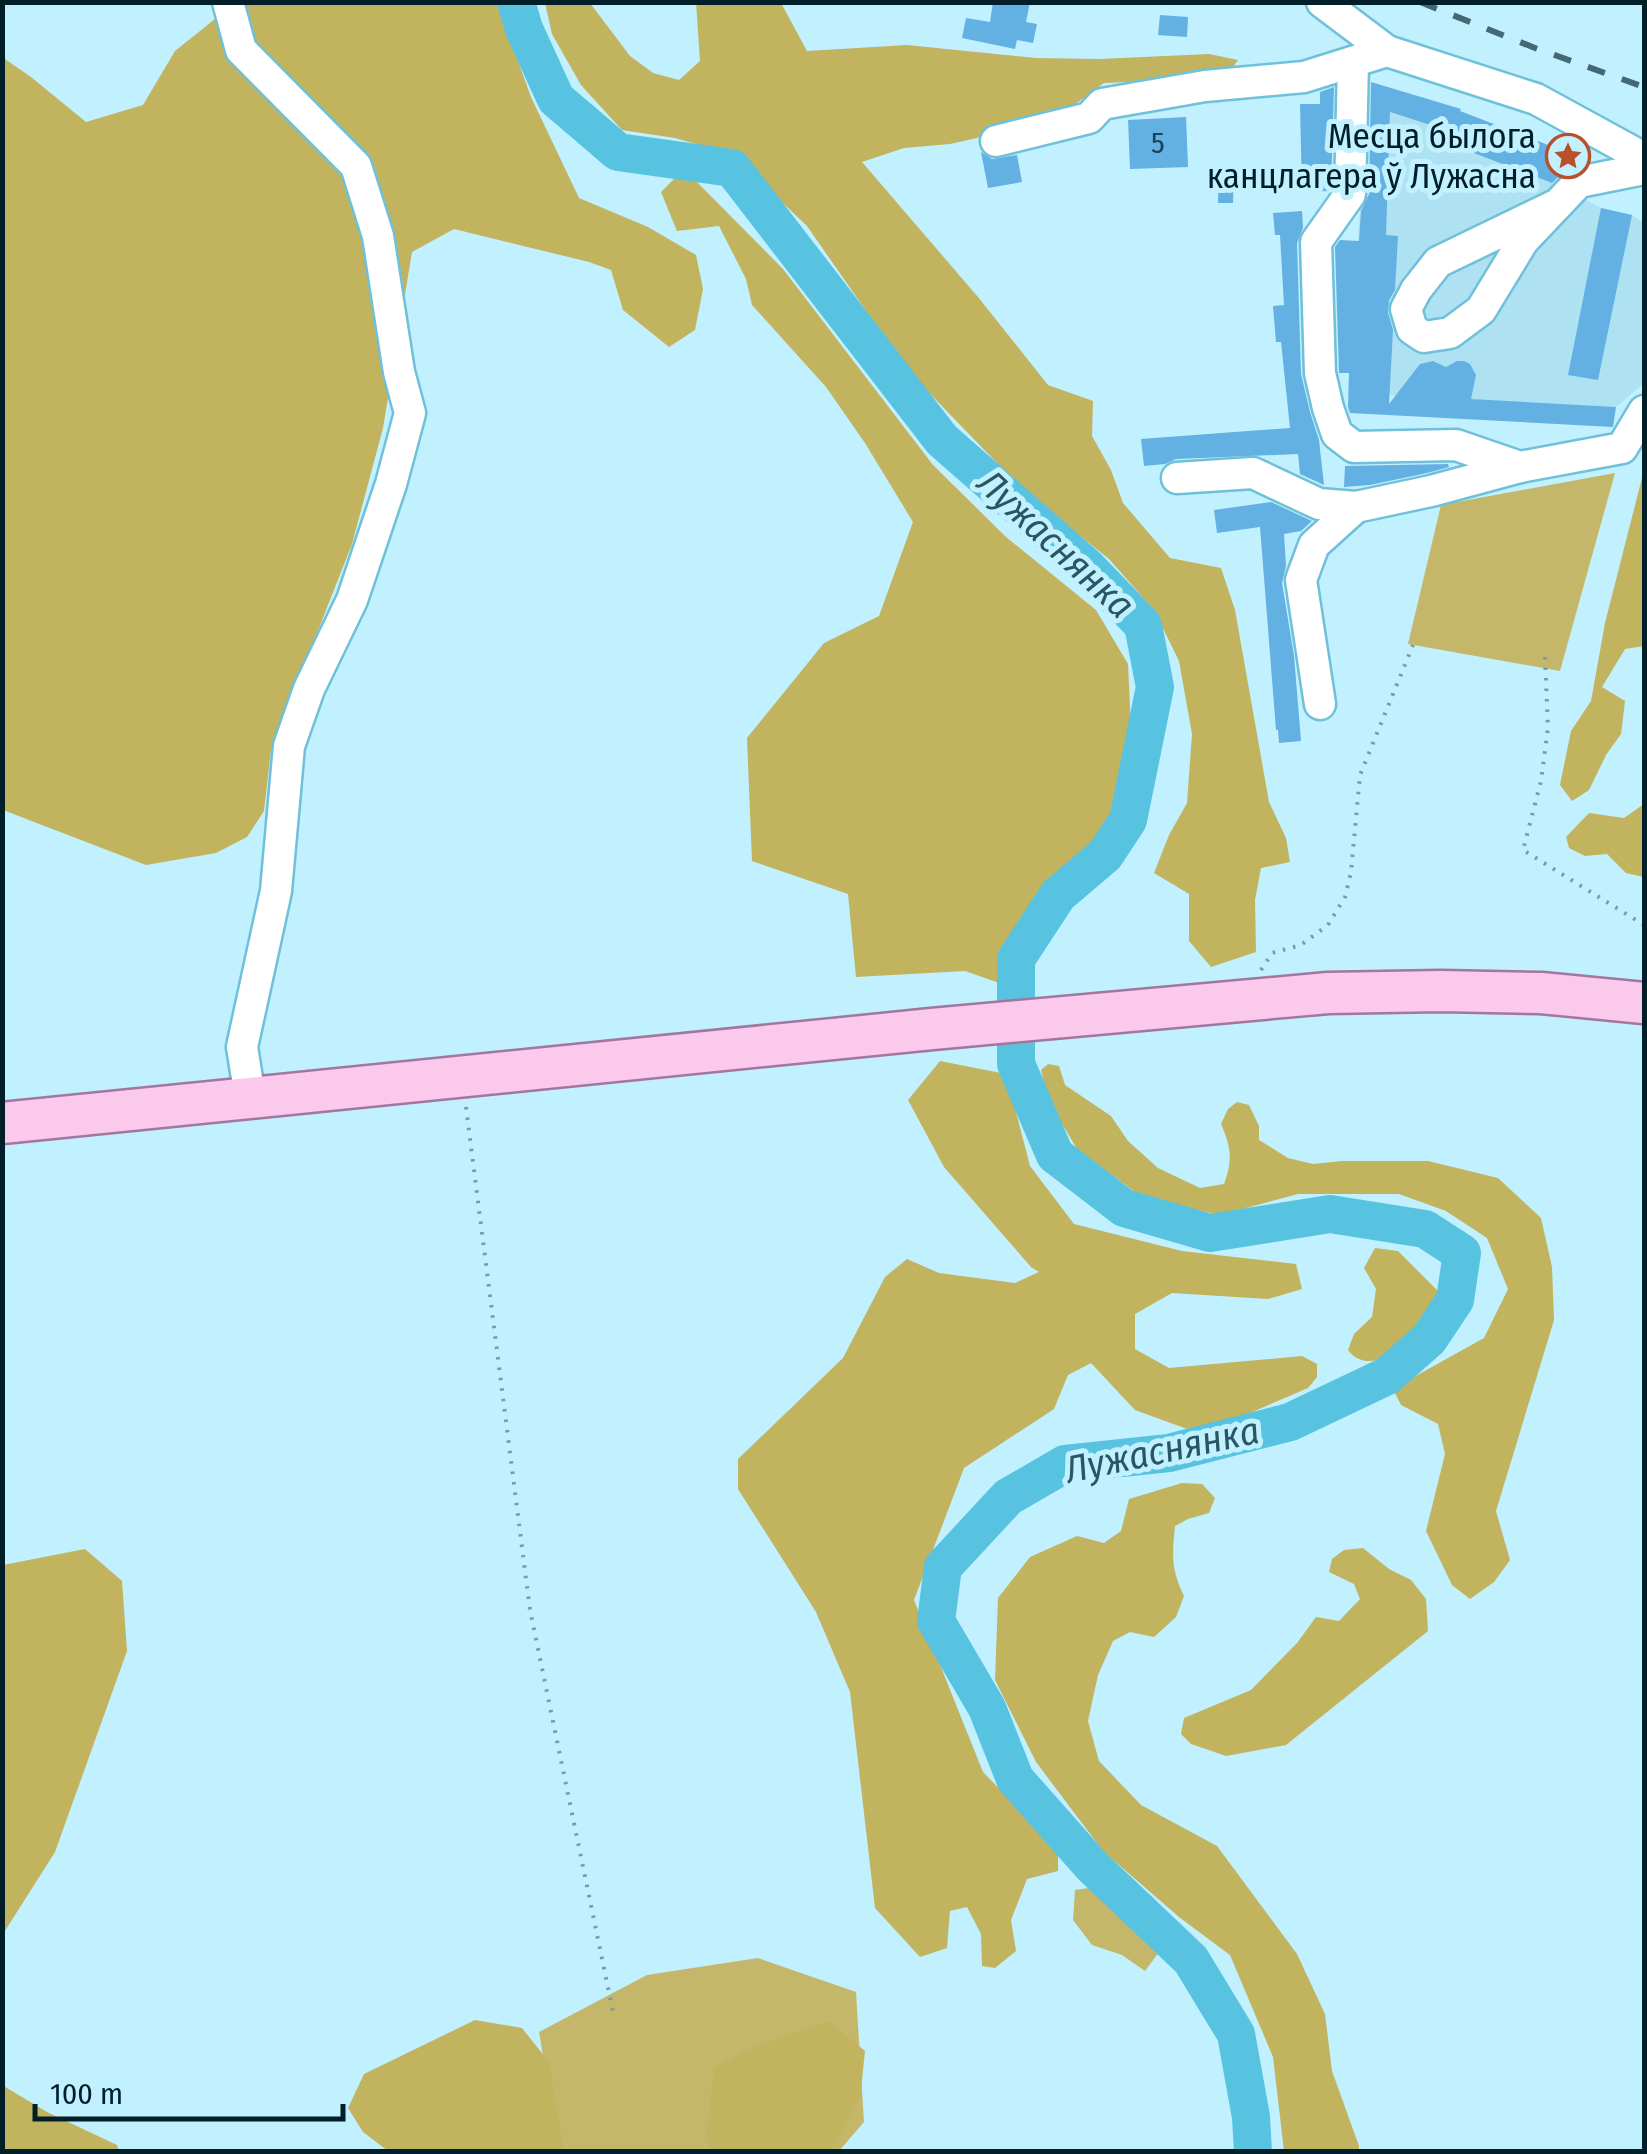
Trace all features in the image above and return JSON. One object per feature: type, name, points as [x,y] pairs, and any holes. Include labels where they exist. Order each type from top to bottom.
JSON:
[{"type":"main road","points":[[2,1122],[1328,993],[1540,993],[1644,1003]]},
{"type":"street","points":[[228,2],[242,50],[356,166],[378,236],[399,372],[410,412],[391,484],[352,600],[309,689],[288,746],[276,891],[242,1047],[250,1097]]},
{"type":"street","points":[[1322,2],[1387,52],[1536,99],[1644,158]]},
{"type":"street","points":[[996,141],[1089,118],[1102,104],[1205,86],[1304,77],[1387,52]]},
{"type":"street","points":[[1353,62],[1350,194],[1316,242],[1320,373],[1337,434],[1354,447],[1456,445],[1520,467]]},
{"type":"street","points":[[1558,204],[1438,262],[1406,309],[1412,329],[1424,337],[1450,333],[1482,310],[1523,242],[1580,182],[1644,169]]},
{"type":"street","points":[[1177,478],[1254,473],[1319,504],[1356,507],[1520,467],[1622,448],[1644,411]]},
{"type":"street","points":[[1320,704],[1300,580],[1314,546],[1356,507]]},
{"type":"path","points":[[1260,972],[1272,952],[1301,945],[1328,924],[1346,897],[1352,872],[1360,775],[1413,646]]},
{"type":"path","points":[[1545,657],[1548,728],[1523,850],[1644,925]]},
{"type":"path","points":[[462,1077],[530,1610],[613,2012]]},
{"type":"shaded area","points":[[696,2],[781,3],[807,51],[907,45],[1036,58],[1209,54],[1238,60],[1230,71],[1196,79],[1104,83],[1067,110],[1026,127],[950,144],[904,148],[862,162],[1048,385],[1093,401],[1092,436],[1123,503],[1170,558],[1221,568],[1235,610],[1269,802],[1286,838],[1290,862],[1261,868],[1255,900],[1256,952],[1211,967],[1189,941],[1189,894],[1154,873],[1187,803],[1192,734],[1179,661],[1154,610],[1109,559],[1022,489],[908,371],[807,226],[731,154],[675,138],[622,130],[581,85],[552,34],[545,3],[590,3],[630,56],[653,73],[679,80],[700,61]]},
{"type":"shaded area","points":[[227,3],[497,3],[531,97],[579,198],[648,227],[696,255],[703,289],[695,330],[669,347],[623,310],[611,270],[454,229],[412,252],[383,428],[352,544],[271,750],[264,811],[247,837],[216,853],[146,865],[3,810],[2,57],[86,122],[143,105],[175,51],[220,15]]},
{"type":"shaded area","points":[[1390,112],[1451,132],[1458,116],[1569,153],[1557,185],[1601,208],[1632,215],[1644,223],[1643,384],[1616,407],[1348,393],[1361,196],[1387,197]]},
{"type":"shaded area","points":[[684,169],[783,269],[933,465],[1006,537],[1096,610],[1128,664],[1134,795],[1090,863],[1039,912],[1022,940],[1005,985],[965,971],[856,977],[848,894],[752,861],[747,738],[824,643],[879,616],[913,522],[826,387],[752,305],[746,279],[719,226],[677,231],[661,192]]},
{"type":"shaded area","points":[[1644,470],[1644,646],[1625,649],[1602,687],[1625,701],[1621,734],[1589,790],[1572,801],[1560,785],[1571,731],[1591,701],[1605,623]]},
{"type":"shaded area","points":[[1615,473],[1560,671],[1408,644],[1441,505]]},
{"type":"shaded area","points":[[1644,804],[1644,877],[1626,873],[1607,854],[1585,856],[1569,848],[1566,837],[1589,813],[1624,818]]},
{"type":"shaded area","points":[[940,1061],[1006,1074],[1030,1166],[1074,1224],[1182,1251],[1296,1264],[1302,1289],[1268,1299],[1172,1293],[1135,1314],[1135,1349],[1169,1368],[1302,1356],[1317,1364],[1317,1377],[1308,1388],[1201,1434],[1135,1410],[1091,1363],[1068,1375],[1054,1409],[964,1468],[914,1600],[983,1772],[1058,1849],[1058,1871],[1027,1879],[1011,1920],[1016,1951],[995,1968],[982,1966],[981,1934],[967,1907],[950,1911],[947,1948],[920,1957],[875,1908],[850,1692],[816,1612],[738,1489],[738,1459],[843,1358],[885,1277],[907,1259],[939,1273],[1015,1283],[1039,1272],[944,1167],[908,1100]]},
{"type":"shaded area","points":[[1048,1064],[1059,1066],[1065,1085],[1111,1116],[1128,1141],[1158,1168],[1200,1188],[1224,1184],[1230,1154],[1221,1124],[1228,1109],[1237,1102],[1249,1105],[1259,1126],[1259,1140],[1288,1158],[1313,1164],[1428,1161],[1498,1178],[1541,1218],[1552,1267],[1554,1320],[1496,1511],[1510,1560],[1494,1582],[1470,1599],[1452,1585],[1426,1531],[1445,1454],[1438,1424],[1401,1405],[1395,1393],[1405,1382],[1484,1338],[1508,1289],[1487,1238],[1446,1211],[1399,1194],[1298,1194],[1220,1215],[1143,1198],[1077,1149],[1048,1100],[1041,1070]]},
{"type":"shaded area","points":[[1375,1248],[1398,1251],[1439,1292],[1430,1319],[1410,1341],[1384,1358],[1370,1361],[1358,1359],[1348,1350],[1354,1334],[1372,1317],[1376,1289],[1364,1268]]},
{"type":"shaded area","points":[[1182,1483],[1202,1484],[1215,1498],[1209,1513],[1175,1526],[1174,1562],[1184,1596],[1176,1617],[1154,1637],[1130,1632],[1113,1641],[1098,1675],[1088,1721],[1099,1761],[1141,1805],[1217,1846],[1297,1954],[1325,2014],[1332,2071],[1359,2151],[1284,2151],[1273,2057],[1230,1955],[1103,1851],[1036,1762],[995,1680],[998,1598],[1030,1557],[1077,1536],[1104,1543],[1121,1531],[1129,1499]]},
{"type":"shaded area","points":[[1363,1548],[1389,1569],[1411,1580],[1426,1599],[1428,1631],[1286,1745],[1226,1756],[1191,1744],[1181,1734],[1184,1718],[1251,1690],[1297,1643],[1316,1617],[1339,1621],[1360,1599],[1354,1584],[1329,1572],[1332,1559],[1344,1550]]},
{"type":"shaded area","points":[[85,1549],[122,1581],[127,1651],[55,1852],[3,1934],[3,1565]]},
{"type":"shaded area","points":[[1096,1887],[1159,1952],[1145,1971],[1122,1955],[1092,1945],[1073,1920],[1075,1890]]},
{"type":"shaded area","points":[[758,1958],[856,1992],[864,2122],[839,2151],[559,2151],[539,2032],[647,1975]]},
{"type":"shaded area","points":[[475,2020],[522,2028],[549,2062],[561,2151],[388,2151],[363,2132],[348,2108],[364,2074]]},
{"type":"shaded area","points":[[829,2021],[865,2051],[860,2099],[830,2151],[708,2151],[714,2068],[746,2050]]},
{"type":"shaded area","points":[[2,2085],[47,2112],[117,2145],[119,2151],[3,2151]]},
{"type":"building","points":[[993,2],[1030,2],[1026,22],[1037,24],[1033,43],[1017,40],[1015,49],[962,38],[966,18],[990,22]]},
{"type":"building","points":[[1160,15],[1188,17],[1187,37],[1158,35]]},
{"type":"building","points":[[1371,82],[1461,109],[1569,153],[1561,174],[1552,183],[1448,143],[1452,132],[1390,112],[1386,235],[1398,236],[1395,290],[1388,313],[1393,330],[1389,404],[1420,364],[1433,361],[1446,367],[1464,361],[1476,375],[1471,399],[1616,407],[1613,427],[1350,413],[1349,373],[1339,373],[1335,247],[1340,240],[1359,241],[1361,211],[1369,194]]},
{"type":"building","points":[[1334,87],[1331,188],[1302,192],[1300,104],[1320,104],[1320,92]]},
{"type":"building","points":[[1186,117],[1188,167],[1130,169],[1128,120]]},
{"type":"building","points":[[981,152],[992,159],[1017,155],[1022,182],[988,188]]},
{"type":"building","points":[[1219,168],[1234,168],[1233,203],[1218,203]]},
{"type":"building","points":[[1601,208],[1632,215],[1598,380],[1568,375]]},
{"type":"building","points":[[1302,211],[1303,228],[1297,243],[1301,374],[1319,440],[1324,485],[1300,474],[1298,454],[1176,459],[1144,466],[1141,439],[1290,428],[1273,306],[1284,305],[1280,235],[1275,235],[1273,213]]},
{"type":"building","points":[[1345,466],[1449,467],[1427,473],[1344,487]]},
{"type":"building","points":[[1271,502],[1312,521],[1301,531],[1284,534],[1286,566],[1282,583],[1294,656],[1301,741],[1279,743],[1260,527],[1217,533],[1214,510]]},
{"type":"waterway","name":"Лужаснянка","points":[[516,2],[556,99],[618,152],[732,168],[942,440],[1086,566],[1143,625],[1155,687],[1128,820],[1105,855],[1058,895],[1016,959],[1016,1064],[1055,1155],[1124,1208],[1210,1233],[1330,1214],[1425,1229],[1462,1253],[1455,1300],[1429,1339],[1387,1376],[1290,1422],[1169,1453],[1065,1464],[1008,1497],[943,1567],[936,1621],[987,1708],[1015,1779],[1092,1866],[1191,1960],[1236,2034],[1251,2117],[1253,2152]]},
{"type":"railway","points":[[1420,2],[1644,87]]},
{"type":"place","name":"Месца былога канцлагера ў Лужасна","points":[[1568,156]]}]
